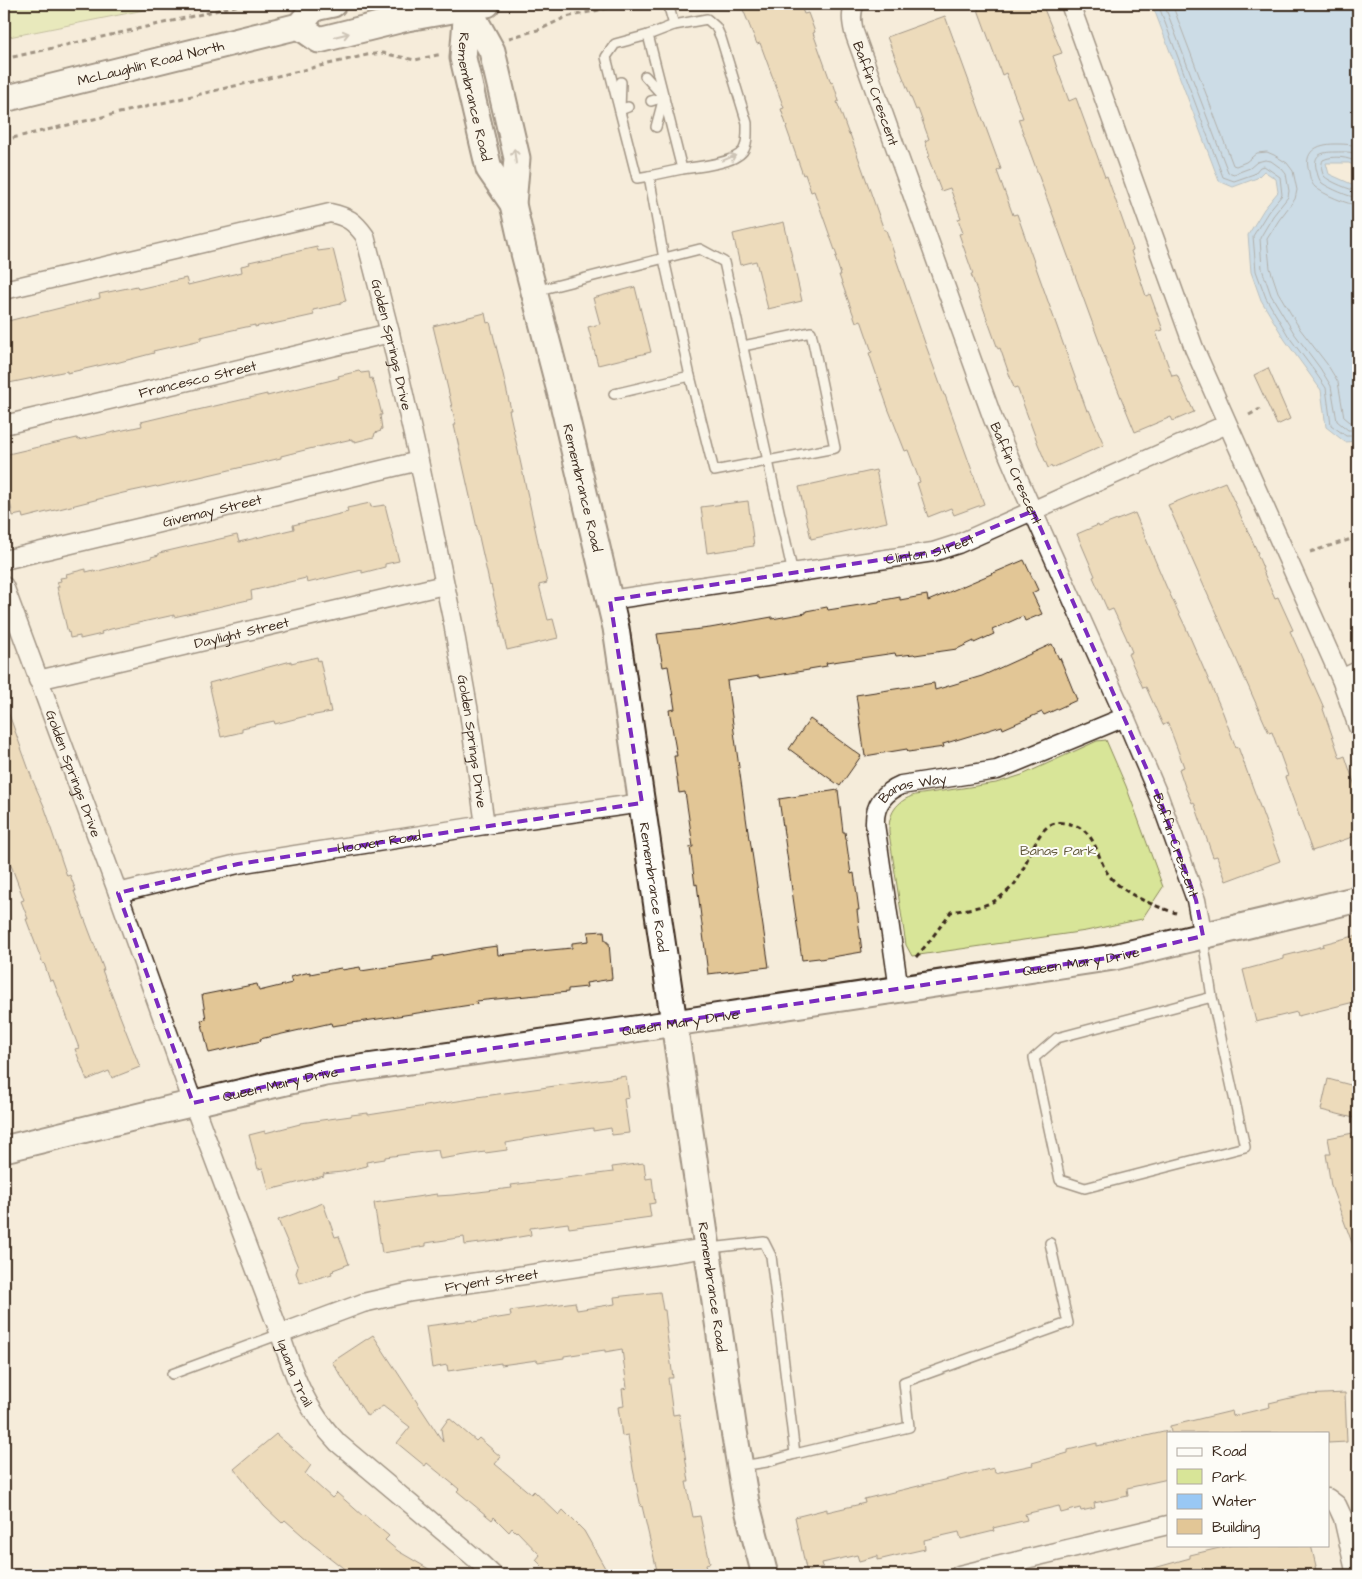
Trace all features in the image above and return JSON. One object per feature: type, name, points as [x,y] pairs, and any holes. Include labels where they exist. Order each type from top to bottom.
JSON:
[{"type":"street","points":[[333,4],[314,8],[299,26],[319,40],[406,18],[473,5]]},
{"type":"street","name":"Baffin Crescent","points":[[855,4],[851,21],[854,32],[993,419],[1159,797],[1198,908],[1203,936]]},
{"type":"street","points":[[1070,4],[1194,348],[1341,678],[1358,727]]},
{"type":"street","name":"Remembrance Road","points":[[473,5],[463,58],[489,169],[513,204],[533,291],[561,395],[616,628],[740,1466],[746,1502],[765,1575]]},
{"type":"street","name":"McLaughlin Road North","points":[[4,100],[299,26]]},
{"type":"street","name":"Golden Springs Drive","points":[[4,290],[330,214],[345,216],[357,225],[365,236],[419,461],[453,623],[469,712],[485,825]]},
{"type":"street","name":"Francesco Street","points":[[4,425],[390,334]]},
{"type":"street","name":"Clinton Street","points":[[610,600],[933,552],[958,544],[1227,424]]},
{"type":"street","name":"Givemay Street","points":[[4,560],[419,461]]},
{"type":"street","name":"Daylight Street","points":[[38,680],[444,585]]},
{"type":"street","name":"Golden Springs Drive","points":[[4,586],[193,1103]]},
{"type":"street","points":[[1341,678],[1358,671]]},
{"type":"street","name":"Banas Way","points":[[899,990],[875,824],[880,801],[894,788],[901,785],[997,770],[1125,716]]},
{"type":"street","name":"Hoover Road","points":[[118,894],[238,864],[485,825],[642,803]]},
{"type":"street","name":"Queen Mary Drive","points":[[4,1149],[325,1073],[1114,957],[1358,899]]},
{"type":"street","name":"Iguana Trail","points":[[193,1103],[280,1334],[292,1372],[306,1401],[329,1434],[493,1575]]},
{"type":"street","name":"Fryent Street","points":[[280,1334],[363,1304],[411,1292],[707,1248]]},
{"type":"street","points":[[1330,1500],[1337,1505],[1343,1518],[1356,1575]]},
{"type":"street","points":[[959,1575],[1167,1525]]},
{"type":"lane","points":[[668,4],[674,25]]},
{"type":"lane","points":[[621,82],[624,108],[638,178],[726,161],[736,156],[743,150],[747,123],[722,38],[716,27],[707,20],[674,25],[648,36],[614,44],[606,57],[624,108],[633,132]]},
{"type":"lane","points":[[648,36],[682,169]]},
{"type":"lane","points":[[645,76],[664,97]]},
{"type":"lane","points":[[650,101],[664,97]]},
{"type":"lane","points":[[656,127],[664,97]]},
{"type":"lane","points":[[649,176],[664,259],[690,376],[714,471],[835,448],[811,332],[743,346]]},
{"type":"lane","points":[[533,291],[700,249],[724,262],[793,574]]},
{"type":"lane","points":[[614,394],[690,376]]},
{"type":"lane","points":[[1203,936],[1212,997],[1245,1147],[1085,1188],[1060,1180],[1034,1058],[1057,1038],[1212,997]]},
{"type":"lane","points":[[707,1248],[764,1242],[772,1256],[795,1454]]},
{"type":"lane","points":[[740,1466],[767,1462],[909,1427],[904,1382],[1068,1323],[1050,1243]]},
{"type":"lane","points":[[172,1374],[280,1334]]},
{"type":"path","points":[[4,59],[244,4]]},
{"type":"path","points":[[510,38],[541,29],[566,17],[627,4]]},
{"type":"path","points":[[4,140],[367,55],[382,53],[414,60],[439,54]]},
{"type":"path","points":[[1249,415],[1260,410]]},
{"type":"path","points":[[1310,552],[1358,537]]},
{"type":"path","points":[[916,957],[951,912],[982,906],[996,900],[1016,883],[1044,830],[1055,823],[1068,823],[1083,828],[1097,848],[1107,874],[1117,884],[1150,904],[1176,913]]},
{"type":"highlighted area","points":[[1033,511],[1159,797],[1196,900],[1203,936],[1114,957],[325,1073],[193,1103],[118,893],[238,864],[642,803],[610,600],[933,552]]},
{"type":"green space","points":[[4,4],[174,4],[4,38]]},
{"type":"green space","name":"Banas Park","points":[[1106,740],[1126,786],[1163,887],[1142,919],[1086,931],[912,956],[906,945],[889,833],[890,820],[894,809],[903,801],[915,795],[996,783],[1022,775],[1097,741]]},
{"type":"water","points":[[1152,4],[1358,4],[1358,168],[1349,163],[1326,163],[1329,174],[1358,187],[1358,441],[1345,442],[1326,427],[1321,390],[1285,340],[1261,300],[1251,272],[1248,235],[1264,209],[1278,192],[1276,179],[1264,171],[1257,178],[1233,187],[1219,181]]},
{"type":"building","points":[[751,4],[800,4],[804,14],[808,13],[831,83],[833,82],[839,101],[837,102],[884,230],[886,230],[984,504],[954,515],[951,508],[928,517],[917,483],[920,482],[908,450],[905,451],[888,408],[869,353],[872,352],[861,320],[856,322],[839,275],[841,275],[835,257],[837,256],[814,191],[811,192],[805,174],[803,175],[786,127],[781,109],[784,108],[760,43],[757,44],[742,7]]},
{"type":"building","points":[[976,4],[1042,4],[1062,53],[1053,56],[1069,101],[1076,98],[1105,177],[1107,176],[1133,250],[1131,251],[1146,296],[1150,294],[1163,330],[1156,332],[1172,376],[1177,375],[1194,412],[1173,421],[1171,417],[1135,432],[1107,363],[1018,119],[1023,118],[1006,73],[1002,75]]},
{"type":"building","points":[[945,16],[1001,169],[997,171],[1013,215],[1017,214],[1087,411],[1089,410],[1104,445],[1052,468],[1051,466],[1048,468],[1017,387],[1014,388],[1000,348],[998,349],[959,234],[963,233],[958,219],[961,218],[950,188],[941,191],[928,157],[930,156],[925,141],[929,139],[887,37]]},
{"type":"building","points":[[784,222],[802,301],[768,309],[756,261],[740,265],[733,234]]},
{"type":"building","points":[[317,247],[318,251],[333,249],[346,301],[341,302],[341,304],[313,310],[314,315],[201,337],[201,340],[153,351],[154,353],[116,363],[4,384],[4,322],[100,298],[99,294],[137,286],[138,289],[186,278],[188,285],[242,272],[241,266],[250,264],[249,262]]},
{"type":"building","points":[[635,287],[651,352],[598,365],[588,327],[600,324],[593,298]]},
{"type":"building","points":[[485,313],[487,323],[490,322],[503,374],[511,410],[509,410],[547,583],[539,585],[548,620],[553,619],[558,638],[507,650],[490,586],[433,326]]},
{"type":"building","points":[[1268,368],[1290,419],[1277,425],[1254,375]]},
{"type":"building","points":[[359,371],[361,373],[369,372],[382,415],[380,415],[382,429],[375,433],[374,437],[355,442],[352,439],[281,456],[281,458],[123,493],[23,518],[22,514],[13,516],[10,502],[7,502],[4,487],[4,460],[9,458],[8,454],[77,438],[78,440],[142,426],[141,422],[267,394],[267,396],[332,380],[339,378],[338,376]]},
{"type":"building","points":[[876,470],[887,522],[811,539],[799,487]]},
{"type":"building","points":[[1225,482],[1258,553],[1262,569],[1275,598],[1278,597],[1293,630],[1290,631],[1324,708],[1340,758],[1345,756],[1358,795],[1358,835],[1312,851],[1285,777],[1288,776],[1272,732],[1269,733],[1168,505]]},
{"type":"building","points":[[748,501],[754,546],[707,553],[701,507]]},
{"type":"building","points":[[370,503],[371,507],[385,505],[399,561],[362,573],[362,570],[307,583],[306,578],[251,591],[252,599],[111,629],[101,632],[102,634],[80,639],[80,636],[70,638],[57,587],[59,587],[57,582],[61,581],[60,578],[67,577],[66,574],[86,569],[86,572],[94,570],[94,572],[151,558],[159,555],[159,553],[237,535],[239,542],[294,529],[293,525],[348,512],[347,508]]},
{"type":"building","points":[[1135,513],[1223,713],[1236,748],[1238,747],[1280,861],[1226,881],[1217,856],[1213,857],[1194,802],[1192,803],[1185,787],[1179,769],[1184,767],[1168,723],[1163,725],[1146,687],[1143,688],[1128,654],[1132,652],[1126,637],[1113,609],[1108,611],[1077,534]]},
{"type":"building","points":[[1024,560],[1038,590],[1032,593],[1042,614],[1025,621],[1023,616],[992,630],[994,634],[974,643],[974,641],[957,649],[915,655],[896,656],[895,653],[826,663],[827,666],[809,670],[727,681],[769,967],[708,974],[697,884],[695,885],[690,847],[693,847],[685,792],[679,793],[674,756],[677,756],[669,710],[675,709],[668,666],[663,667],[657,634],[710,628],[772,617],[772,619],[827,607],[828,610],[900,597],[900,600],[927,595],[928,601]]},
{"type":"building","points":[[1052,644],[1060,658],[1077,700],[1044,715],[1042,712],[1003,729],[1002,726],[943,744],[944,747],[908,752],[907,749],[865,756],[856,695],[934,683],[935,690],[982,676]]},
{"type":"building","points":[[317,657],[318,661],[320,660],[331,712],[275,724],[274,721],[242,728],[242,732],[221,737],[209,683],[291,661],[291,663]]},
{"type":"building","points":[[4,706],[6,706],[44,806],[67,876],[70,875],[76,891],[74,891],[104,970],[102,970],[140,1067],[112,1078],[109,1071],[87,1080],[75,1049],[79,1048],[53,980],[50,981],[26,919],[28,919],[21,901],[24,900],[5,849],[8,848],[4,837]]},
{"type":"building","points":[[810,719],[861,756],[840,786],[789,749]]},
{"type":"building","points":[[838,790],[851,874],[854,873],[862,952],[802,960],[779,799]]},
{"type":"building","points":[[604,931],[605,941],[609,943],[612,979],[586,983],[587,987],[568,989],[568,992],[476,1001],[477,1004],[332,1026],[331,1023],[209,1053],[201,1020],[206,1019],[202,995],[257,984],[259,991],[292,983],[290,977],[310,972],[310,974],[341,968],[342,970],[360,967],[361,971],[433,960],[433,957],[497,946],[498,955],[572,948],[572,943],[589,941],[588,932]]},
{"type":"building","points":[[1358,935],[1358,1001],[1298,1016],[1297,1012],[1256,1022],[1243,970],[1284,959],[1284,956],[1324,946],[1323,944]]},
{"type":"building","points":[[626,1076],[629,1098],[624,1099],[629,1133],[612,1135],[611,1128],[593,1131],[593,1128],[506,1143],[507,1150],[440,1159],[438,1150],[385,1157],[385,1159],[366,1162],[367,1166],[323,1174],[324,1176],[269,1190],[263,1168],[258,1169],[249,1135],[265,1131],[265,1133],[300,1123],[351,1115],[368,1113],[368,1115],[477,1097]]},
{"type":"building","points":[[1328,1079],[1358,1087],[1358,1119],[1321,1110]]},
{"type":"building","points":[[1358,1132],[1357,1256],[1331,1186],[1326,1154],[1331,1154],[1328,1138]]},
{"type":"building","points":[[644,1163],[646,1179],[652,1178],[655,1203],[649,1204],[651,1217],[569,1228],[568,1223],[530,1228],[531,1235],[496,1241],[465,1245],[464,1237],[426,1243],[426,1246],[382,1253],[374,1203],[437,1194],[437,1196],[453,1195],[512,1188],[511,1185],[613,1172],[612,1167]]},
{"type":"building","points":[[323,1203],[335,1237],[339,1236],[349,1264],[333,1270],[332,1274],[300,1283],[296,1273],[298,1267],[278,1220]]},
{"type":"building","points":[[660,1292],[663,1310],[665,1310],[673,1378],[668,1378],[673,1415],[679,1414],[689,1482],[686,1482],[693,1517],[700,1516],[710,1563],[706,1564],[708,1575],[658,1575],[641,1507],[628,1435],[622,1436],[618,1407],[624,1406],[622,1389],[627,1388],[622,1349],[564,1356],[564,1358],[538,1362],[537,1360],[501,1365],[501,1363],[448,1371],[447,1365],[432,1368],[426,1326],[473,1320],[473,1322],[511,1316],[510,1311],[575,1302],[577,1310],[615,1304],[614,1297]]},
{"type":"building","points":[[373,1335],[443,1442],[441,1429],[449,1418],[476,1441],[479,1438],[501,1457],[495,1464],[531,1494],[534,1491],[559,1515],[563,1510],[584,1531],[609,1575],[551,1575],[536,1560],[540,1555],[517,1531],[512,1528],[509,1532],[494,1517],[492,1520],[457,1491],[459,1489],[427,1463],[425,1466],[397,1443],[410,1427],[383,1406],[367,1416],[332,1362]]},
{"type":"building","points":[[1345,1393],[1347,1442],[1330,1443],[1330,1432],[1171,1432],[1170,1426],[1232,1411],[1233,1416],[1270,1407],[1269,1403],[1303,1395]]},
{"type":"building","points":[[1168,1431],[1167,1479],[1127,1488],[1128,1496],[1094,1503],[1095,1508],[1081,1511],[1080,1508],[1061,1513],[1059,1506],[1025,1514],[1027,1520],[993,1528],[994,1531],[961,1539],[959,1532],[924,1540],[925,1549],[878,1560],[878,1556],[859,1561],[857,1555],[822,1563],[823,1567],[808,1571],[806,1569],[795,1517],[827,1509],[827,1512],[865,1503],[864,1499],[994,1468],[995,1473],[1033,1465],[1032,1463],[1068,1453],[1068,1450],[1097,1443],[1097,1446]]},
{"type":"building","points":[[276,1434],[311,1465],[305,1474],[332,1498],[337,1493],[389,1536],[385,1540],[398,1551],[439,1575],[352,1575],[285,1520],[282,1523],[264,1506],[234,1469]]},
{"type":"building","points":[[1228,1546],[1311,1546],[1317,1575],[1147,1575],[1147,1570],[1190,1558],[1190,1555]]},
{"type":"waterway","points":[[4,7],[12,4]]}]
